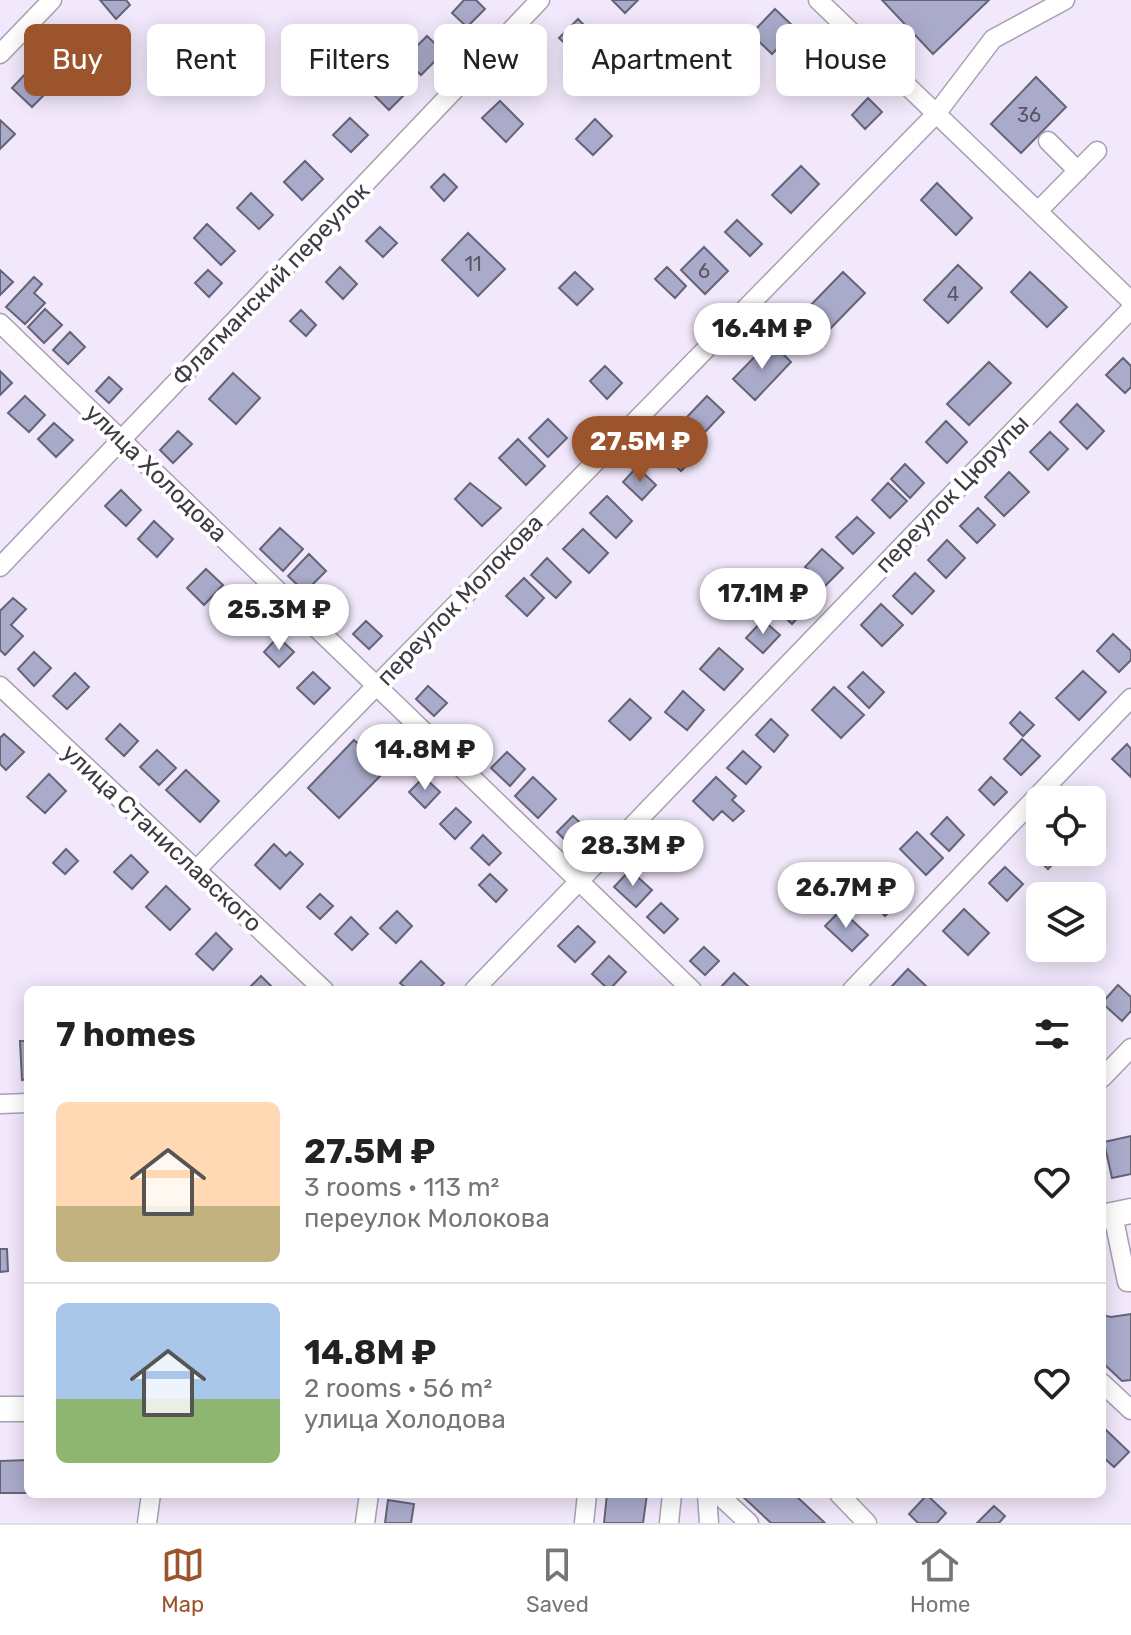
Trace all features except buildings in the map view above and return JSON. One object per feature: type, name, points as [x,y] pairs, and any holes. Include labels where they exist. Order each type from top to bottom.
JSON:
[{"type":"main road","points":[[0,1409],[24,1409]]},
{"type":"street","points":[[0,54],[52,0]]},
{"type":"street","name":"Флагманский переулок","points":[[0,567],[540,0]]},
{"type":"street","points":[[818,0],[1131,301]]},
{"type":"street","name":"переулок Молокова","points":[[197,869],[936,114],[993,39],[1060,1]]},
{"type":"street","points":[[1048,141],[1078,171]]},
{"type":"street","points":[[1038,211],[1097,151]]},
{"type":"street","name":"переулок Цюрупы","points":[[478,986],[1131,309]]},
{"type":"street","name":"улица Холодова","points":[[0,323],[688,986]]},
{"type":"street","name":"улица Станиславского","points":[[0,686],[320,986]]},
{"type":"street","points":[[856,986],[1131,698]]},
{"type":"street","points":[[1106,1074],[1131,1048]]},
{"type":"street","points":[[0,1104],[24,1103]]},
{"type":"street","points":[[1115,1214],[1127,1282],[1131,1282]]},
{"type":"street","points":[[1106,1387],[1131,1410]]},
{"type":"street","points":[[147,1523],[150,1498]]},
{"type":"street","points":[[365,1523],[368,1498]]},
{"type":"street","points":[[584,1523],[587,1498]]},
{"type":"street","points":[[669,1523],[672,1498]]},
{"type":"street","points":[[707,1498],[709,1523]]},
{"type":"street","points":[[722,1498],[749,1523]]},
{"type":"street","points":[[843,1498],[867,1523]]}]
